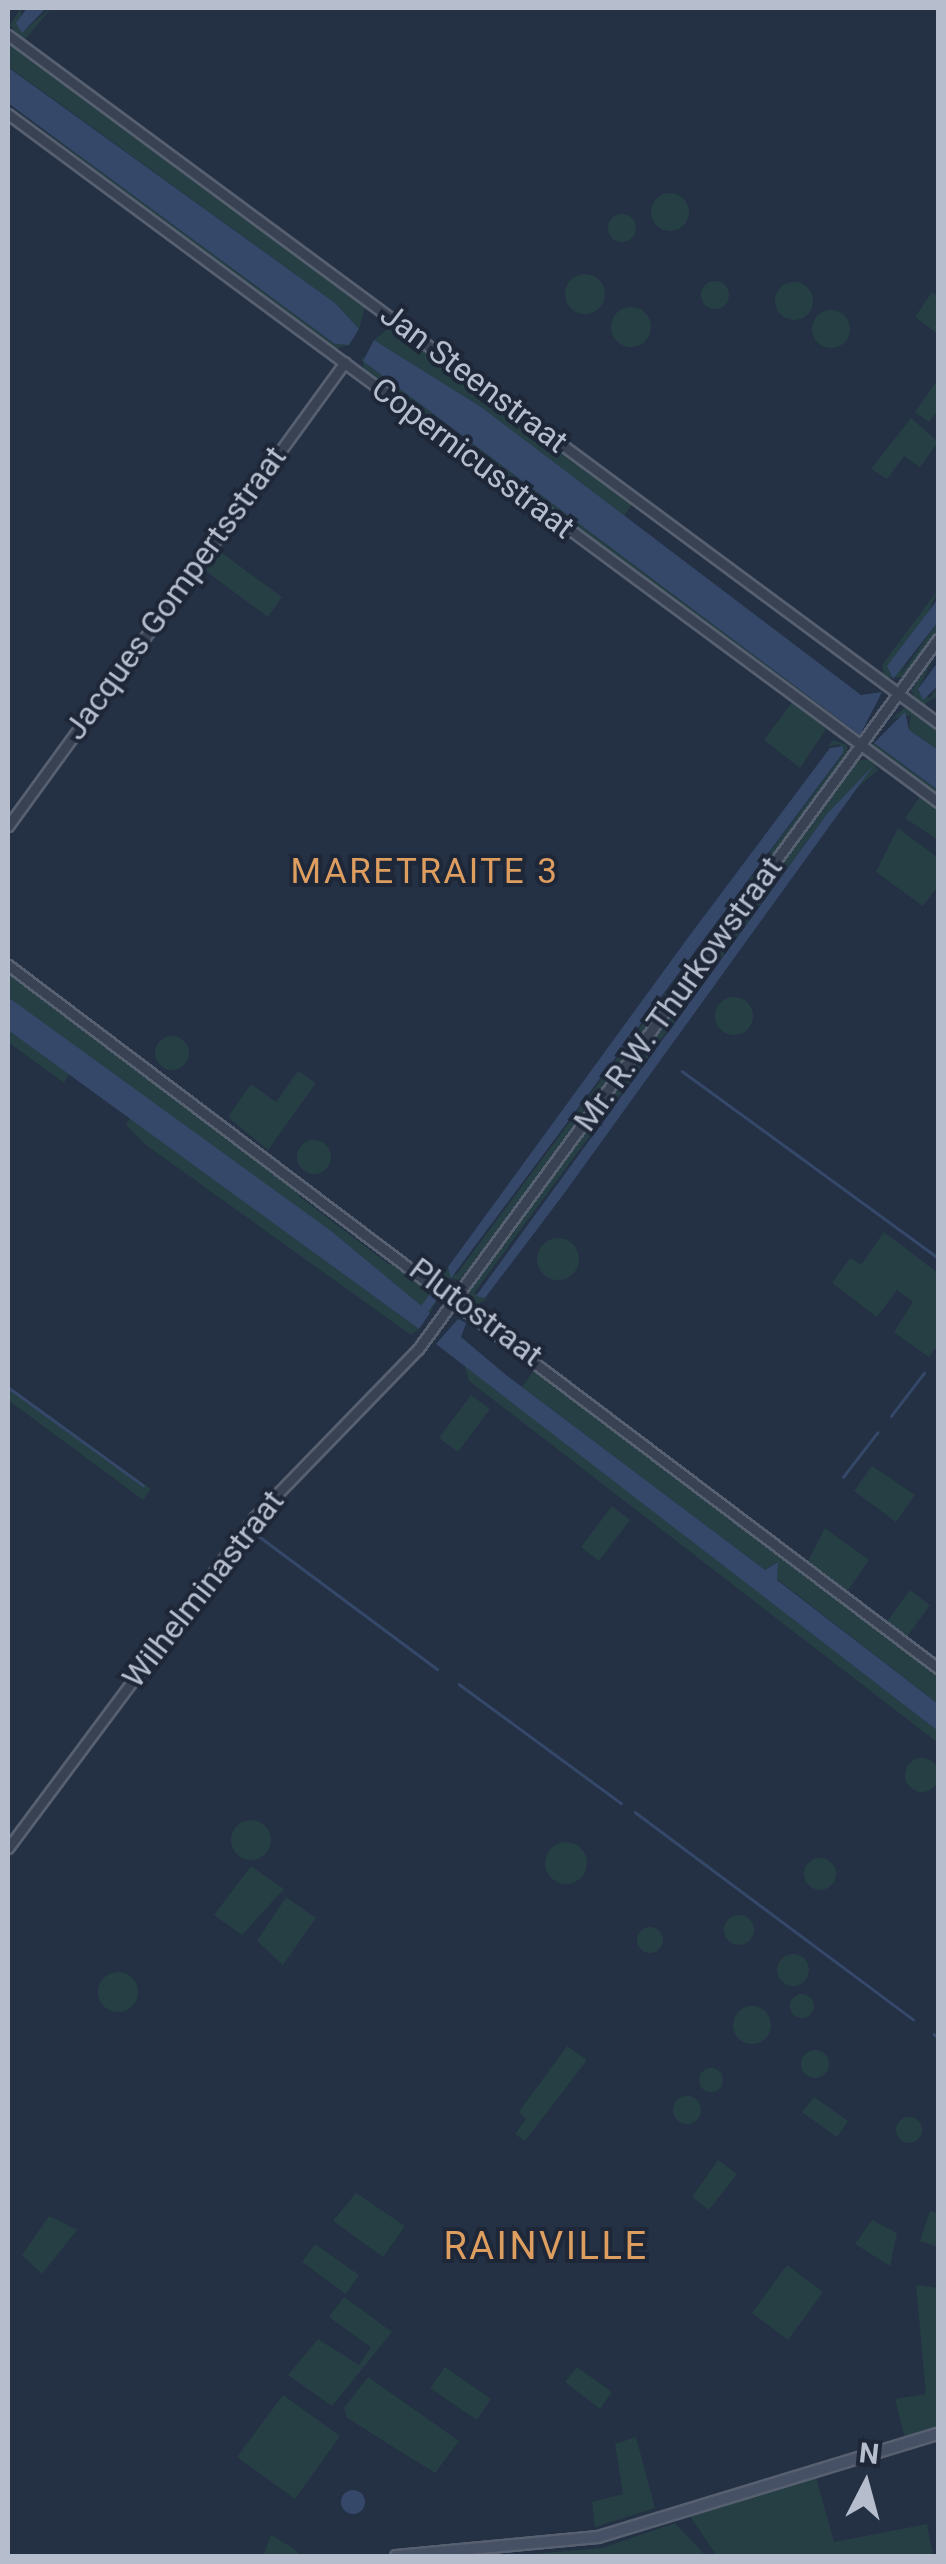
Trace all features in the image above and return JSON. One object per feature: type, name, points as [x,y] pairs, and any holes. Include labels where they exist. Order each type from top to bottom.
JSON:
[{"type":"main road","points":[[396,2556],[598,2538],[938,2434]]},
{"type":"street","name":"Jan Steenstraat","points":[[8,35],[938,723]]},
{"type":"street","name":"Copernicusstraat","points":[[8,114],[938,802]]},
{"type":"street","name":"Jacques Gompertsstraat","points":[[8,826],[344,362]]},
{"type":"street","name":"Mr. R.W. Thurkowstraat","points":[[418,1349],[938,639]]},
{"type":"street","name":"Plutostraat","points":[[8,964],[454,1296],[938,1668]]},
{"type":"street","name":"Wilhelminastraat","points":[[8,1848],[254,1518],[418,1349]]},
{"type":"green space","points":[[21,8],[22,32],[51,8],[24,41],[10,25]]},
{"type":"green space","points":[[8,39],[366,304],[359,329],[335,303],[9,67]]},
{"type":"green space","points":[[8,103],[335,344],[349,345],[334,349]]},
{"type":"green space","points":[[670,193],[684,198],[689,212],[684,226],[670,231],[656,226],[651,212],[656,198]]},
{"type":"green space","points":[[622,214],[632,218],[636,228],[632,238],[622,242],[612,238],[608,228],[612,218]]},
{"type":"green space","points":[[585,274],[599,280],[605,294],[599,308],[585,314],[571,308],[565,294],[571,280]]},
{"type":"green space","points":[[715,281],[725,285],[729,295],[725,305],[715,309],[705,305],[701,295],[705,285]]},
{"type":"green space","points":[[794,282],[807,288],[813,301],[807,314],[794,320],[781,314],[775,301],[781,288]]},
{"type":"green space","points":[[932,292],[938,297],[938,334],[915,317]]},
{"type":"green space","points":[[631,307],[645,313],[651,327],[645,341],[631,347],[617,341],[611,327],[617,313]]},
{"type":"green space","points":[[831,310],[845,315],[850,329],[845,343],[831,348],[817,343],[812,329],[817,315]]},
{"type":"green space","points":[[395,323],[450,375],[456,369],[634,502],[621,520],[481,407],[374,340]]},
{"type":"green space","points":[[361,356],[434,415],[431,420],[365,371]]},
{"type":"green space","points":[[938,379],[938,410],[929,422],[915,412]]},
{"type":"green space","points":[[911,418],[938,442],[920,467],[904,456],[887,479],[871,469]]},
{"type":"green space","points":[[463,436],[860,735],[461,443]]},
{"type":"green space","points":[[214,547],[282,597],[268,617],[199,566]]},
{"type":"green space","points":[[938,590],[901,674],[938,622],[938,632],[905,677],[885,678],[882,665]]},
{"type":"green space","points":[[938,650],[918,689],[930,698],[938,686],[938,696],[921,706],[911,691]]},
{"type":"green space","points":[[793,701],[826,729],[800,768],[764,740]]},
{"type":"green space","points":[[904,708],[938,728],[938,750],[909,730],[911,715],[892,719]]},
{"type":"green space","points":[[833,740],[847,745],[848,756],[460,1280],[441,1277],[448,1267],[456,1275],[843,754],[839,744],[828,747]]},
{"type":"green space","points":[[874,743],[938,790],[938,796],[870,747]]},
{"type":"green space","points":[[870,759],[878,770],[827,814],[474,1293],[487,1299],[476,1305],[467,1292],[855,761]]},
{"type":"green space","points":[[922,794],[938,806],[938,840],[905,818]]},
{"type":"green space","points":[[898,828],[938,858],[938,886],[923,906],[876,872]]},
{"type":"green space","points":[[8,971],[303,1188],[299,1196],[390,1265],[396,1258],[440,1293],[430,1313],[8,997]]},
{"type":"green space","points":[[734,997],[748,1002],[753,1016],[748,1030],[734,1035],[720,1030],[715,1016],[720,1002]]},
{"type":"green space","points":[[8,1030],[69,1074],[64,1083],[8,1042]]},
{"type":"green space","points":[[172,1036],[184,1041],[189,1053],[184,1065],[172,1070],[160,1065],[155,1053],[160,1041]]},
{"type":"green space","points":[[298,1071],[316,1083],[268,1150],[228,1117],[251,1084],[276,1102]]},
{"type":"green space","points":[[130,1118],[419,1329],[411,1335],[146,1145],[126,1125]]},
{"type":"green space","points":[[314,1140],[326,1145],[331,1157],[326,1169],[314,1174],[302,1169],[297,1157],[302,1145]]},
{"type":"green space","points":[[884,1232],[938,1273],[938,1345],[929,1357],[894,1332],[913,1302],[897,1290],[877,1317],[832,1283],[850,1258],[861,1265]]},
{"type":"green space","points":[[558,1238],[573,1244],[579,1259],[573,1274],[558,1280],[543,1274],[537,1259],[543,1244]]},
{"type":"green space","points":[[464,1364],[938,1731],[938,1743],[469,1381]]},
{"type":"green space","points":[[538,1365],[938,1672],[938,1704],[777,1579],[777,1562],[765,1570],[522,1387]]},
{"type":"green space","points":[[8,1387],[151,1489],[143,1500],[8,1400]]},
{"type":"green space","points":[[471,1395],[490,1409],[458,1452],[439,1438]]},
{"type":"green space","points":[[872,1466],[915,1495],[896,1522],[854,1491]]},
{"type":"green space","points":[[612,1506],[630,1520],[599,1561],[581,1547]]},
{"type":"green space","points":[[825,1528],[869,1560],[847,1592],[808,1561]]},
{"type":"green space","points":[[910,1590],[930,1605],[906,1638],[885,1624]]},
{"type":"green space","points":[[922,1758],[934,1763],[939,1775],[934,1787],[922,1792],[910,1787],[905,1775],[910,1763]]},
{"type":"green space","points":[[251,1820],[265,1826],[271,1840],[265,1854],[251,1860],[237,1854],[231,1840],[237,1826]]},
{"type":"green space","points":[[566,1842],[581,1848],[587,1863],[581,1878],[566,1884],[551,1878],[545,1863],[551,1848]]},
{"type":"green space","points":[[820,1858],[831,1863],[836,1874],[831,1885],[820,1890],[809,1885],[804,1874],[809,1863]]},
{"type":"green space","points":[[251,1866],[284,1889],[242,1935],[214,1915]]},
{"type":"green space","points":[[286,1897],[316,1918],[283,1965],[257,1941]]},
{"type":"green space","points":[[739,1915],[750,1919],[754,1930],[750,1941],[739,1945],[728,1941],[724,1930],[728,1919]]},
{"type":"green space","points":[[650,1927],[659,1931],[663,1940],[659,1949],[650,1953],[641,1949],[637,1940],[641,1931]]},
{"type":"green space","points":[[793,1954],[804,1959],[809,1970],[804,1981],[793,1986],[782,1981],[777,1970],[782,1959]]},
{"type":"green space","points":[[118,1972],[132,1978],[138,1992],[132,2006],[118,2012],[104,2006],[98,1992],[104,1978]]},
{"type":"green space","points":[[802,1994],[811,1997],[811,2015],[802,2018],[793,2015],[790,2006],[793,1997]]},
{"type":"green space","points":[[752,2006],[766,2011],[771,2025],[766,2039],[752,2044],[738,2039],[733,2025],[738,2011]]},
{"type":"green space","points":[[567,2046],[587,2060],[525,2141],[515,2134],[526,2119],[519,2112]]},
{"type":"green space","points":[[815,2050],[825,2054],[829,2064],[825,2074],[815,2078],[805,2074],[801,2064],[805,2054]]},
{"type":"green space","points":[[711,2068],[723,2080],[711,2092],[699,2080]]},
{"type":"green space","points":[[687,2096],[697,2100],[701,2110],[697,2120],[687,2124],[677,2120],[673,2110],[677,2100]]},
{"type":"green space","points":[[814,2097],[848,2121],[837,2137],[802,2112]]},
{"type":"green space","points":[[909,2117],[918,2121],[922,2130],[918,2139],[909,2143],[900,2139],[896,2130],[900,2121]]},
{"type":"green space","points":[[718,2160],[737,2174],[709,2210],[692,2197]]},
{"type":"green space","points":[[356,2193],[405,2226],[383,2257],[333,2221]]},
{"type":"green space","points":[[930,2211],[938,2213],[938,2247],[920,2241]]},
{"type":"green space","points":[[49,2216],[77,2230],[42,2274],[22,2255]]},
{"type":"green space","points":[[872,2220],[897,2233],[890,2266],[855,2244]]},
{"type":"green space","points":[[315,2244],[359,2275],[346,2294],[302,2262]]},
{"type":"green space","points":[[787,2265],[823,2292],[788,2340],[752,2313]]},
{"type":"green space","points":[[916,2285],[938,2288],[938,2431],[905,2438],[895,2399],[926,2394]]},
{"type":"green space","points":[[344,2297],[392,2332],[332,2406],[288,2375],[318,2339],[359,2365],[371,2347],[329,2317]]},
{"type":"green space","points":[[445,2367],[491,2399],[477,2420],[430,2388]]},
{"type":"green space","points":[[577,2367],[612,2392],[600,2409],[565,2382]]},
{"type":"green space","points":[[368,2377],[459,2441],[435,2473],[347,2418],[344,2408]]},
{"type":"green space","points":[[283,2395],[340,2436],[295,2499],[237,2457]]},
{"type":"green space","points":[[636,2437],[655,2508],[595,2527],[592,2502],[623,2494],[615,2444]]},
{"type":"green space","points":[[815,2474],[834,2542],[927,2524],[933,2556],[717,2556],[689,2515]]},
{"type":"green space","points":[[675,2523],[706,2556],[509,2556],[602,2548]]},
{"type":"green space","points":[[271,2535],[293,2548],[301,2556],[263,2556]]},
{"type":"water","points":[[27,8],[46,8],[22,33],[16,23]]},
{"type":"water","points":[[8,44],[9,68],[335,303],[359,329],[349,345],[335,344],[8,103]]},
{"type":"water","points":[[374,340],[481,407],[861,695],[882,692],[860,735],[363,361]]},
{"type":"water","points":[[938,599],[938,622],[893,679],[887,666]]},
{"type":"water","points":[[938,662],[938,686],[923,700],[918,689]]},
{"type":"water","points":[[905,712],[909,730],[938,750],[938,790],[874,743]]},
{"type":"water","points":[[843,746],[843,753],[451,1278],[448,1267],[687,939],[830,748]]},
{"type":"water","points":[[873,766],[563,1195],[485,1298],[476,1296],[827,814]]},
{"type":"water","points":[[8,997],[331,1231],[430,1313],[419,1329],[8,1030]]},
{"type":"water","points":[[458,1319],[466,1323],[461,1337],[506,1375],[765,1570],[778,1562],[777,1580],[938,1704],[938,1731],[436,1344]]},
{"type":"water","points":[[353,2490],[365,2502],[353,2514],[341,2502]]},
{"type":"waterway","points":[[682,1071],[938,1258]]},
{"type":"waterway","points":[[419,1315],[432,1298]]},
{"type":"waterway","points":[[891,1416],[924,1373]]},
{"type":"waterway","points":[[8,1387],[143,1485]]},
{"type":"waterway","points":[[843,1477],[877,1433]]},
{"type":"waterway","points":[[256,1534],[437,1669]]},
{"type":"waterway","points":[[459,1684],[621,1803]]},
{"type":"waterway","points":[[635,1812],[913,2019]]},
{"type":"waterway","points":[[934,2034],[938,2037]]},
{"type":"district","name":"MARETRAITE 3","points":[[425,872]]},
{"type":"district","name":"RAINVILLE","points":[[546,2247]]}]
